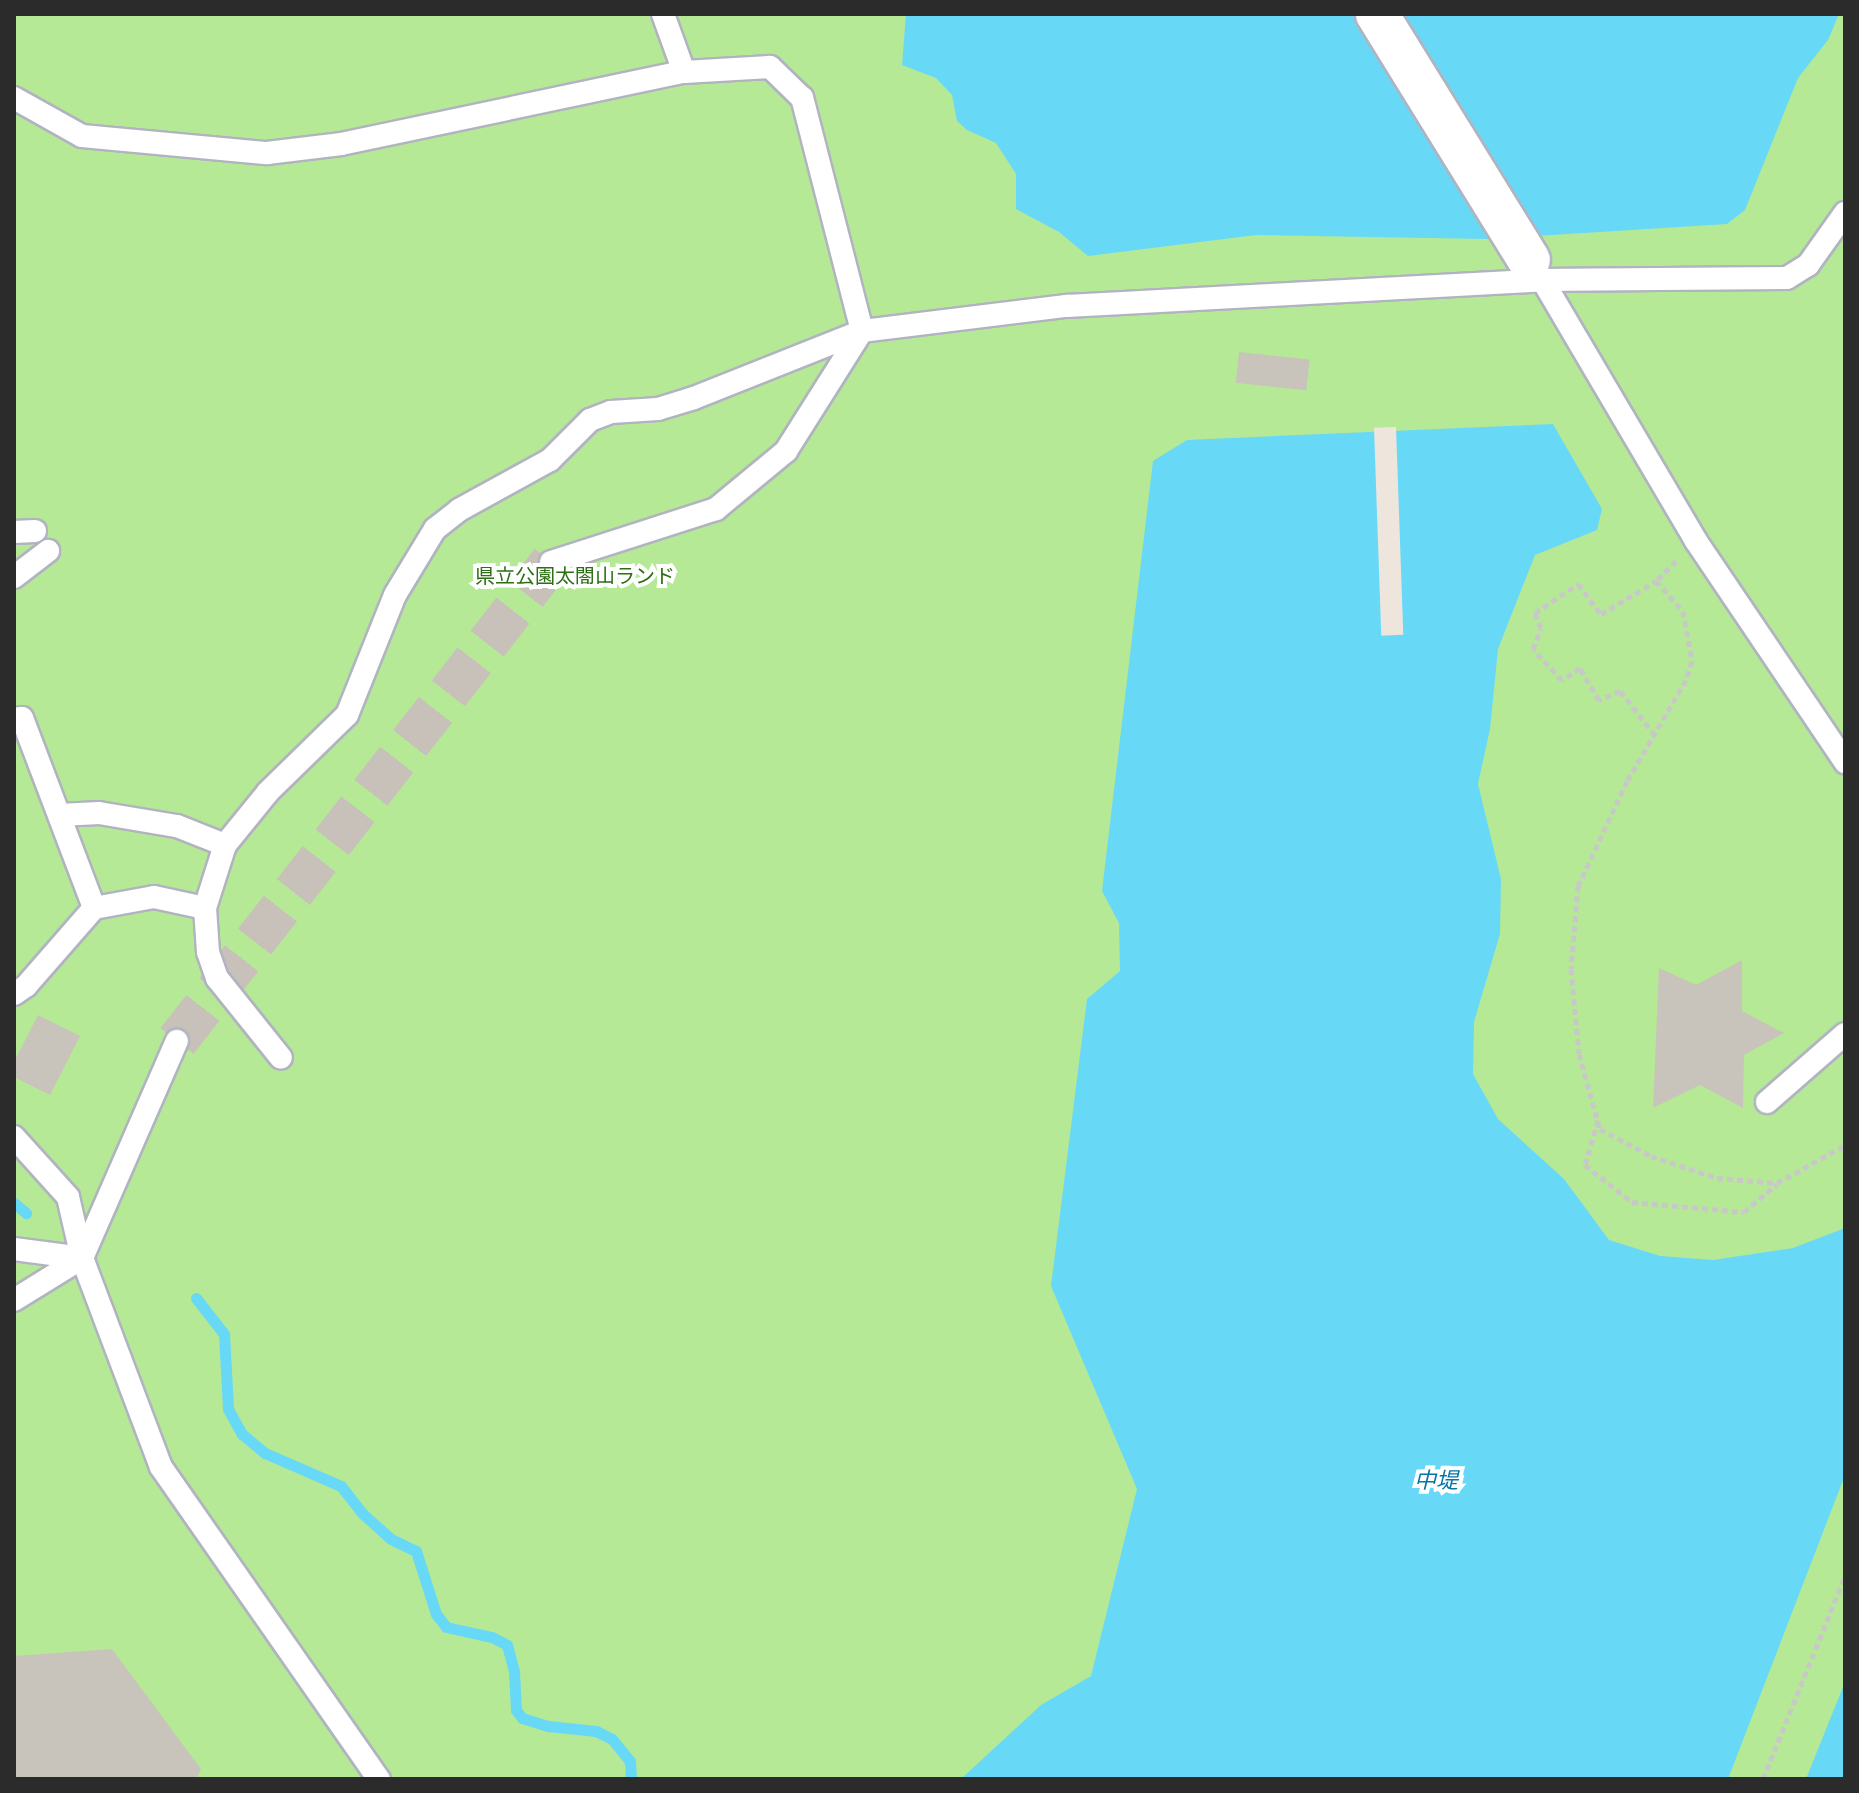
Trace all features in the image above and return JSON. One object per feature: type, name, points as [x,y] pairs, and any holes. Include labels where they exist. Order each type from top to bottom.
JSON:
[{"type":"street","points":[[1377,14],[1536,270]]},
{"type":"lane","points":[[663,14],[684,72]]},
{"type":"lane","points":[[14,98],[82,136],[267,153],[341,144],[684,72],[770,67],[802,98],[862,331],[786,451],[716,509],[551,562]]},
{"type":"lane","points":[[281,1058],[217,978],[208,952],[205,908],[225,845],[268,792],[347,715],[395,595],[435,529],[459,510],[550,460],[590,420],[611,412],[658,409],[694,398],[862,331],[1067,306],[1536,270],[1787,278],[1808,265],[1845,213]]},
{"type":"lane","points":[[1536,270],[1696,541],[1845,762]]},
{"type":"lane","points":[[14,577],[48,551]]},
{"type":"lane","points":[[17,713],[60,815],[94,908]]},
{"type":"lane","points":[[60,815],[99,813],[177,826],[225,845]]},
{"type":"lane","points":[[14,994],[26,986],[94,908],[154,897],[205,908]]},
{"type":"lane","points":[[1767,1102],[1845,1034]]},
{"type":"lane","points":[[14,1300],[82,1258],[177,1041]]},
{"type":"lane","points":[[14,1137],[68,1197],[82,1258],[161,1467],[379,1779]]},
{"type":"lane","points":[[14,1249],[82,1258]]},
{"type":"path","points":[[1655,735],[1620,691],[1599,700],[1580,668],[1562,680],[1533,649],[1541,628],[1535,613],[1578,584],[1601,614],[1656,581],[1696,541]]},
{"type":"path","points":[[1656,581],[1683,611],[1692,661],[1686,680],[1627,781],[1578,886],[1571,969],[1579,1054],[1600,1129],[1651,1156],[1717,1178],[1777,1183]]},
{"type":"path","points":[[1598,1119],[1585,1165],[1632,1202],[1744,1212],[1777,1183],[1845,1145]]},
{"type":"path","points":[[1763,1779],[1845,1576]]},
{"type":"green space","name":"県立公園太閤山ランド","points":[[14,14],[1845,14],[1845,1779],[14,1779]]},
{"type":"water","points":[[906,14],[1839,14],[1828,40],[1798,78],[1745,210],[1727,224],[1486,239],[1256,235],[1088,256],[1059,232],[1016,209],[1016,174],[996,143],[967,130],[957,121],[952,95],[936,78],[902,65]]},
{"type":"water","name":"中堤","points":[[1553,424],[1602,509],[1597,530],[1535,555],[1498,649],[1490,729],[1478,784],[1501,879],[1500,934],[1474,1022],[1473,1074],[1498,1119],[1564,1179],[1609,1240],[1660,1256],[1713,1260],[1793,1248],[1845,1228],[1845,1475],[1728,1779],[961,1779],[1041,1705],[1091,1676],[1137,1489],[1051,1286],[1087,999],[1120,971],[1119,923],[1102,891],[1153,461],[1187,440]]},
{"type":"water","points":[[1845,1682],[1845,1779],[1806,1779]]},
{"type":"pier","points":[[1396,427],[1403,635],[1381,636],[1374,428]]},
{"type":"building","points":[[1239,352],[1310,359],[1306,390],[1236,383]]},
{"type":"building","points":[[1742,960],[1742,1011],[1784,1033],[1744,1055],[1743,1108],[1700,1085],[1653,1108],[1659,968],[1696,985]]},
{"type":"building","points":[[38,1015],[80,1036],[50,1095],[14,1077],[14,1062]]},
{"type":"building","points":[[112,1649],[201,1769],[196,1779],[14,1779],[14,1656]]},
{"type":"waterway","points":[[14,1203],[26,1213]]},
{"type":"waterway","points":[[196,1298],[224,1334],[228,1409],[242,1434],[265,1453],[341,1486],[362,1513],[391,1539],[416,1551],[436,1614],[446,1627],[492,1637],[507,1645],[514,1672],[516,1710],[522,1718],[548,1726],[596,1731],[612,1739],[630,1761],[631,1779]]},
{"type":"tunnel","points":[[177,1041],[551,562]]}]
